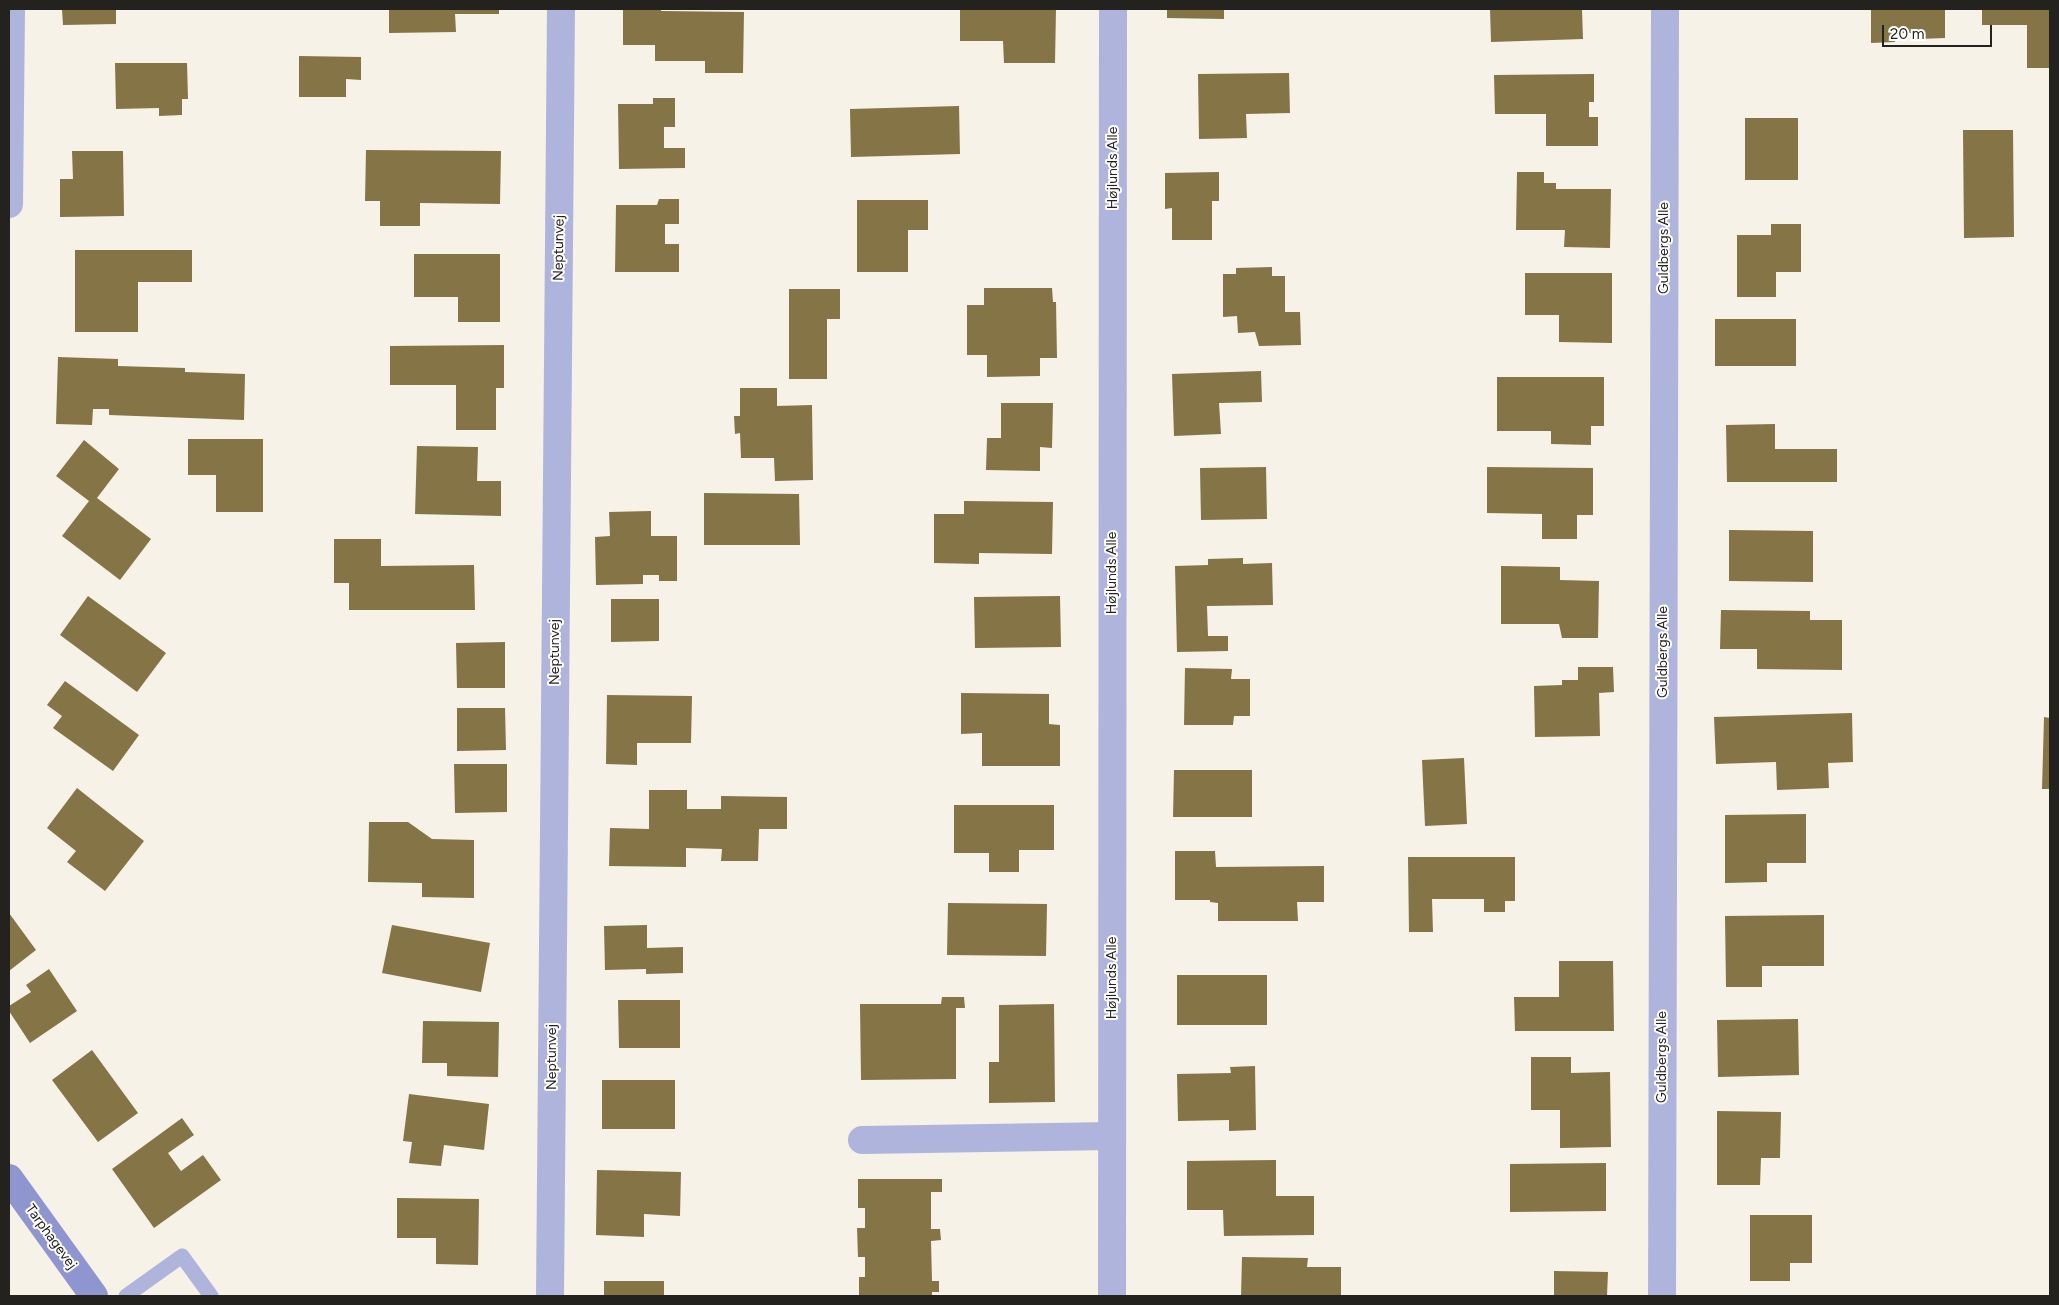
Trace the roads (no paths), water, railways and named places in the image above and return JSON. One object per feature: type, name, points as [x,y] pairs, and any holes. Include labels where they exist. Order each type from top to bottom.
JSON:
[{"type":"main road","name":"Tarphagevej","points":[[9,1178],[94,1296]]},
{"type":"street","points":[[9,204],[10,9]]},
{"type":"street","name":"Neptunvej","points":[[550,1296],[561,9]]},
{"type":"street","name":"Højlunds Alle","points":[[1112,1296],[1113,9]]},
{"type":"street","name":"Guldbergs Alle","points":[[1662,1296],[1665,9]]},
{"type":"street","points":[[862,1140],[1112,1136]]},
{"type":"lane","points":[[126,1296],[182,1256],[211,1296]]}]
